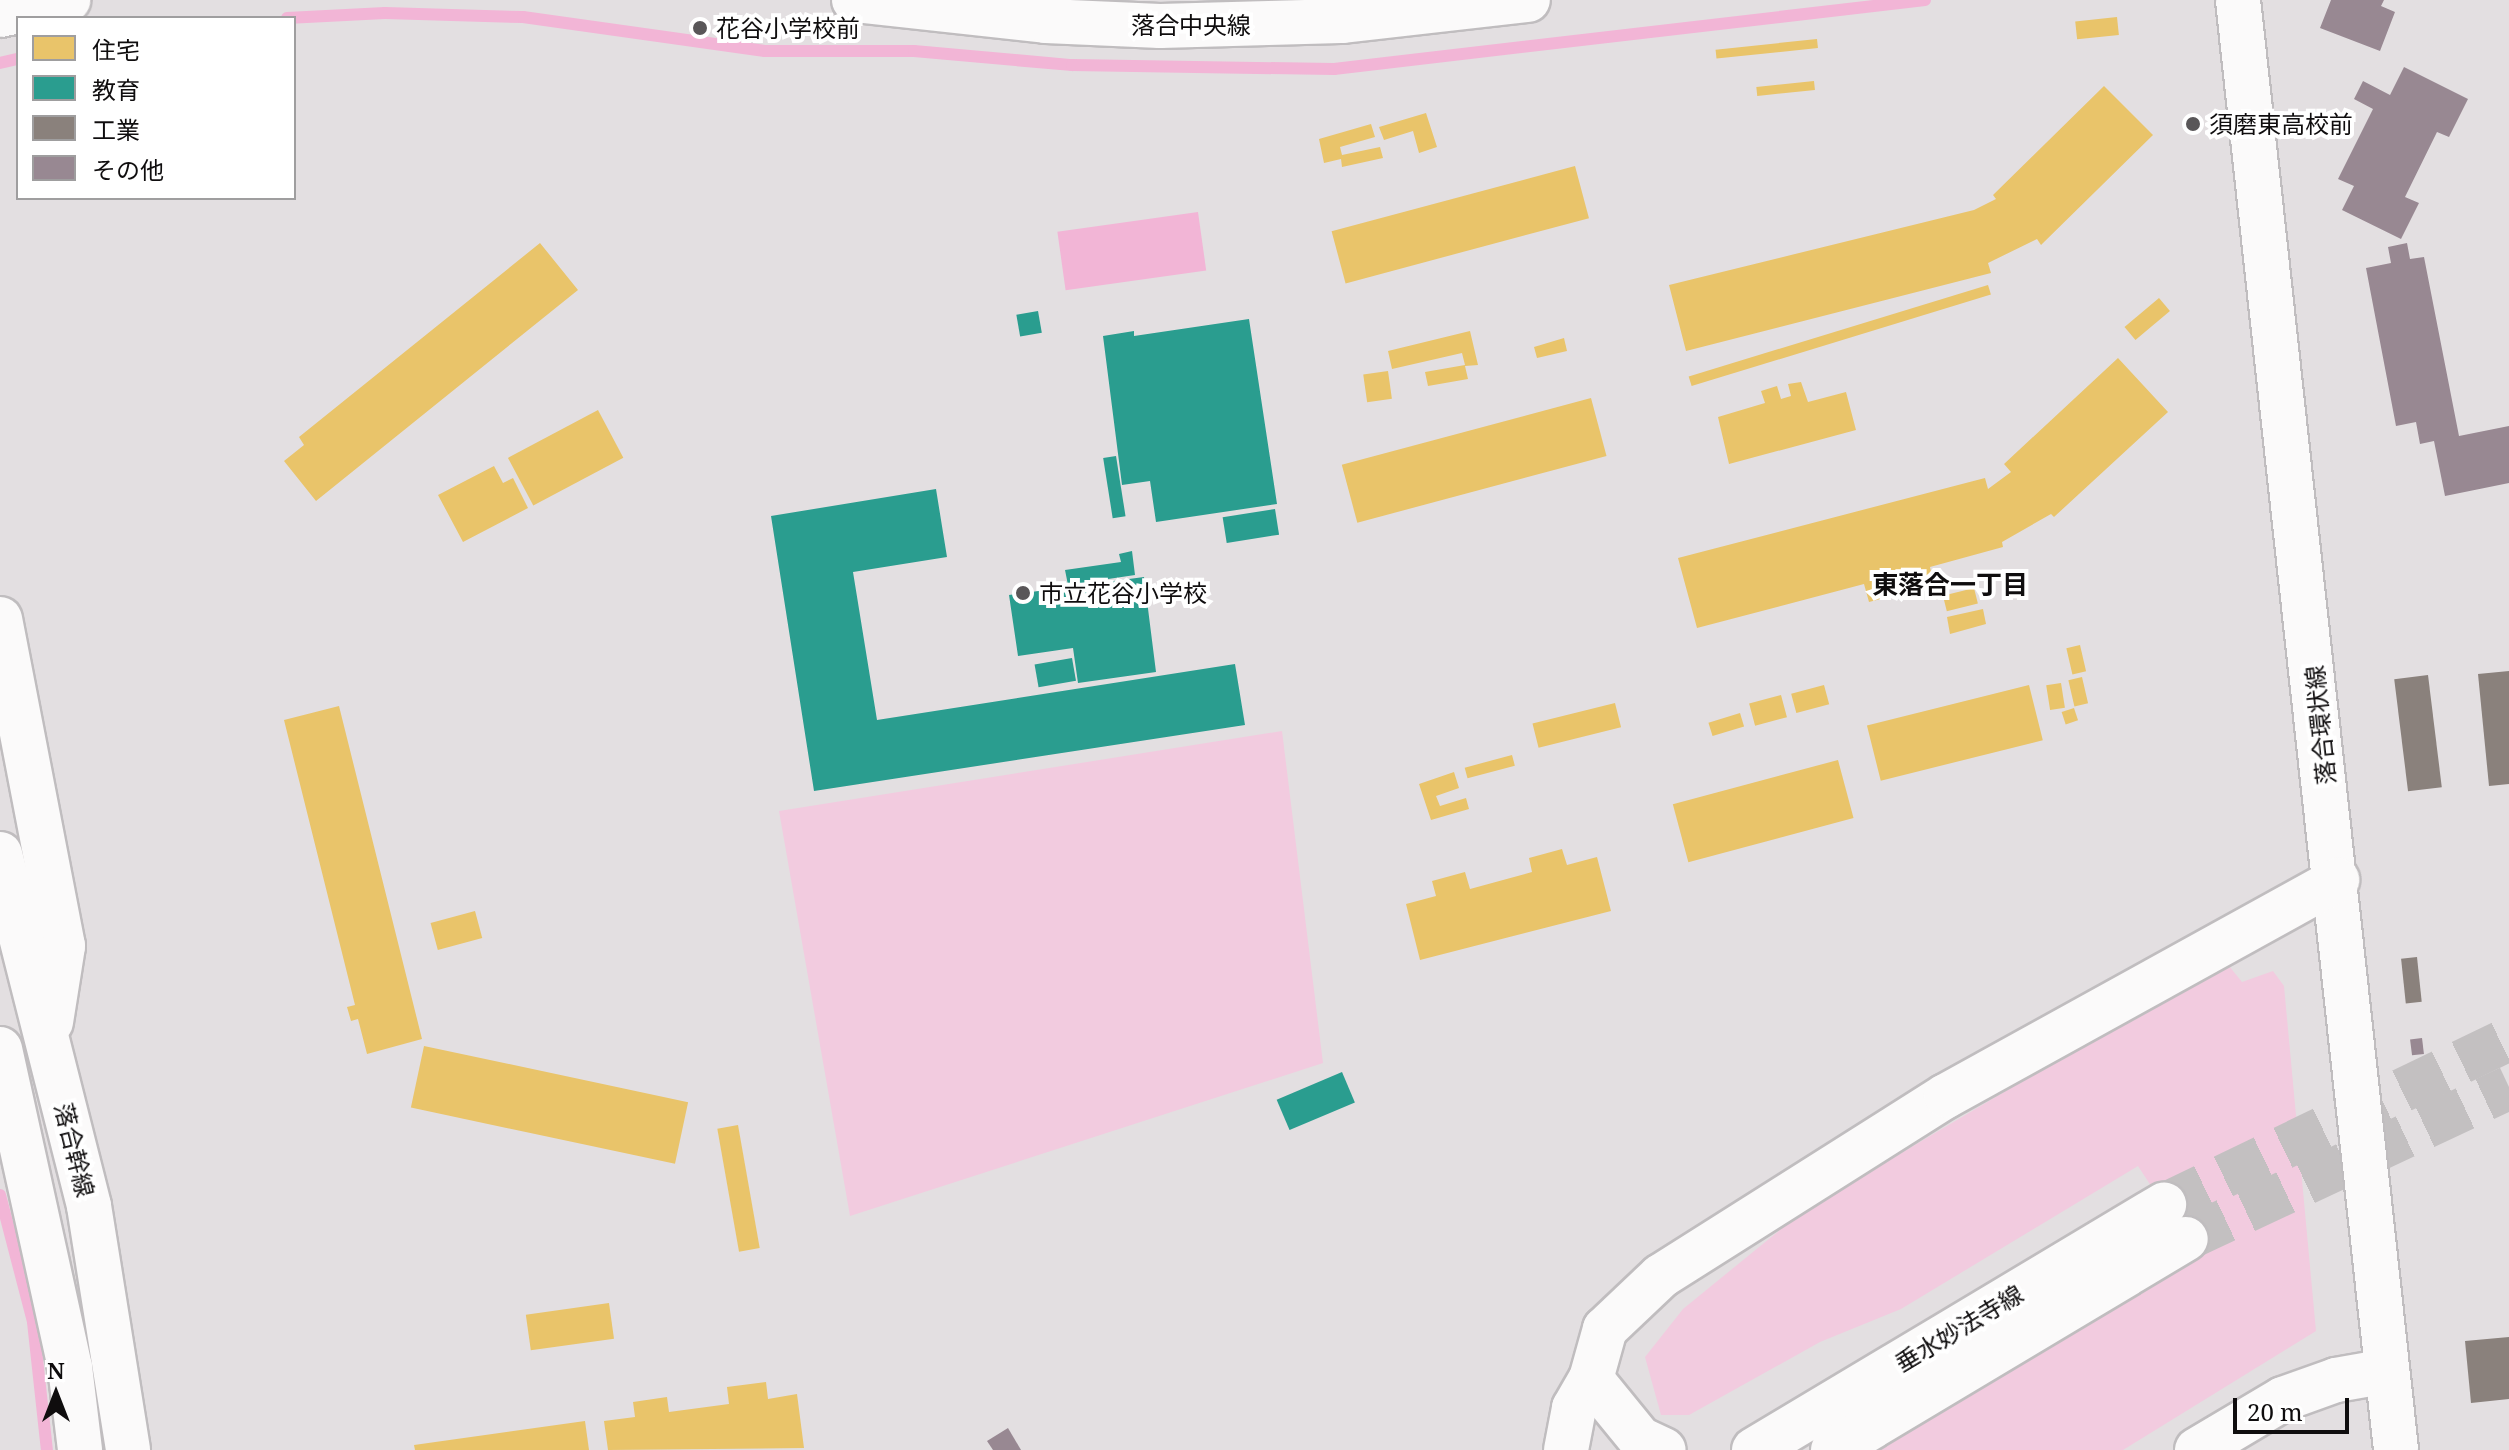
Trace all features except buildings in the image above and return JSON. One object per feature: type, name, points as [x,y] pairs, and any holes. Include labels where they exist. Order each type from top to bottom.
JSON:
[{"type":"street","points":[[0,15],[68,0]]},
{"type":"street","name":"落合中央線","points":[[854,0],[1046,21],[1222,26],[1343,21],[1528,0]]},
{"type":"street","name":"落合環状線","points":[[2238,0],[2337,880],[2396,1450]]},
{"type":"street","points":[[0,619],[63,946],[48,1037]]},
{"type":"street","name":"落合幹線","points":[[0,854],[89,1206],[128,1450]]},
{"type":"street","points":[[1566,1450],[1574,1408],[1591,1379],[1600,1338],[1614,1316],[1712,1239],[1946,1096],[2337,880]]},
{"type":"street","name":"落合幹線","points":[[0,1050],[70,1367],[80,1450]]},
{"type":"street","name":"垂水妙法寺線","points":[[1754,1450],[2175,1222],[1833,1450]]},
{"type":"street","points":[[2197,1450],[2283,1399],[2336,1380],[2387,1371]]},
{"type":"street","points":[[1591,1379],[1640,1439],[1664,1450]]},
{"type":"shaded area","points":[[1198,212],[1206,270],[1066,290],[1057,232]]},
{"type":"shaded area","points":[[1282,731],[1323,1063],[850,1216],[779,811]]},
{"type":"shaded area","points":[[2225,961],[2242,982],[2273,971],[2284,986],[2316,1331],[2123,1450],[1868,1450],[2197,1256],[2138,1166],[1901,1309],[1820,1342],[1689,1415],[1661,1415],[1645,1357],[1683,1309],[1802,1212]]},
{"type":"waterway","points":[[296,18],[385,13],[523,17],[765,51],[914,51],[1072,65],[1334,69],[1925,0]]},
{"type":"waterway","points":[[0,63],[16,59]]},
{"type":"waterway","points":[[0,1195],[33,1322],[47,1450]]},
{"type":"tunnel","points":[[2164,1205],[2509,1039]]},
{"type":"tunnel","points":[[2186,1239],[2509,1088]]},
{"type":"place","name":"花谷小学校前","points":[[700,28]]},
{"type":"place","name":"須磨東高校前","points":[[2193,124]]},
{"type":"place","name":"市立花谷小学校","points":[[1023,593]]},
{"type":"district","name":"東落合一丁目","points":[[1950,585]]}]
